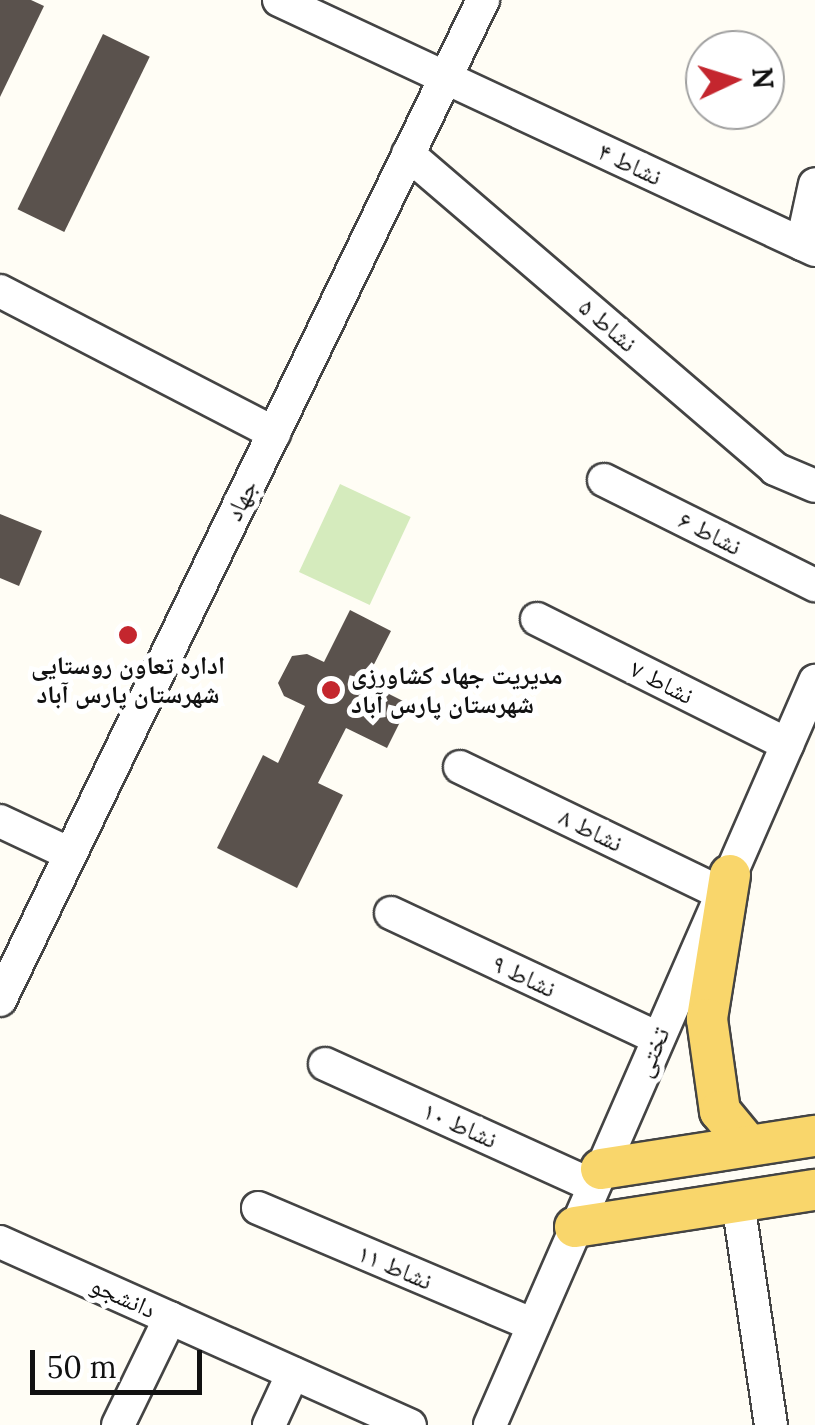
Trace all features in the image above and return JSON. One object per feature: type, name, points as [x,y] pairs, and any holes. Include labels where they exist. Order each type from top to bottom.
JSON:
[{"type":"main road","points":[[725,884],[707,1019],[720,1111],[749,1146]]},
{"type":"main road","points":[[598,1178],[815,1136]]},
{"type":"main road","points":[[575,1227],[815,1190]]},
{"type":"street","name":"نشاط ۴","points":[[279,0],[809,247]]},
{"type":"street","name":"جهاد","points":[[0,1000],[483,0]]},
{"type":"street","name":"نشاط ۵","points":[[408,154],[776,469],[815,486]]},
{"type":"street","points":[[809,247],[815,184]]},
{"type":"street","points":[[0,291],[274,433]]},
{"type":"street","name":"نشاط ۶","points":[[604,480],[815,585]]},
{"type":"street","name":"نشاط ۷","points":[[538,619],[787,744]]},
{"type":"street","name":"تختی","points":[[490,1425],[815,680]]},
{"type":"street","name":"نشاط ۸","points":[[460,768],[725,884]]},
{"type":"street","points":[[0,821],[70,854]]},
{"type":"street","name":"نشاط ۹","points":[[392,913],[658,1038]]},
{"type":"street","name":"نشاط ۱۰","points":[[326,1064],[598,1178]]},
{"type":"street","points":[[738,1202],[771,1425]]},
{"type":"street","name":"نشاط ۱۱","points":[[258,1208],[533,1325]]},
{"type":"street","name":"دانشجو","points":[[0,1242],[410,1425]]},
{"type":"street","points":[[118,1425],[170,1318]]},
{"type":"street","points":[[269,1425],[293,1373]]},
{"type":"green space","points":[[340,484],[411,517],[370,605],[299,572]]},
{"type":"building","points":[[0,0],[31,0],[44,6],[0,97]]},
{"type":"building","points":[[103,34],[150,57],[64,232],[18,209]]},
{"type":"building","points":[[0,514],[42,531],[19,586],[0,578]]},
{"type":"building","points":[[350,610],[391,631],[365,682],[409,704],[387,748],[346,728],[318,783],[343,795],[297,888],[217,848],[263,755],[278,763],[305,706],[284,696],[278,683],[292,656],[307,654],[324,662]]},
{"type":"place","name":"اداره تعاون روستایی شهرستان پارس آباد","points":[[128,635]]},
{"type":"place","name":"مدیریت جهاد کشاورزی شهرستان پارس آباد","points":[[331,690]]}]
